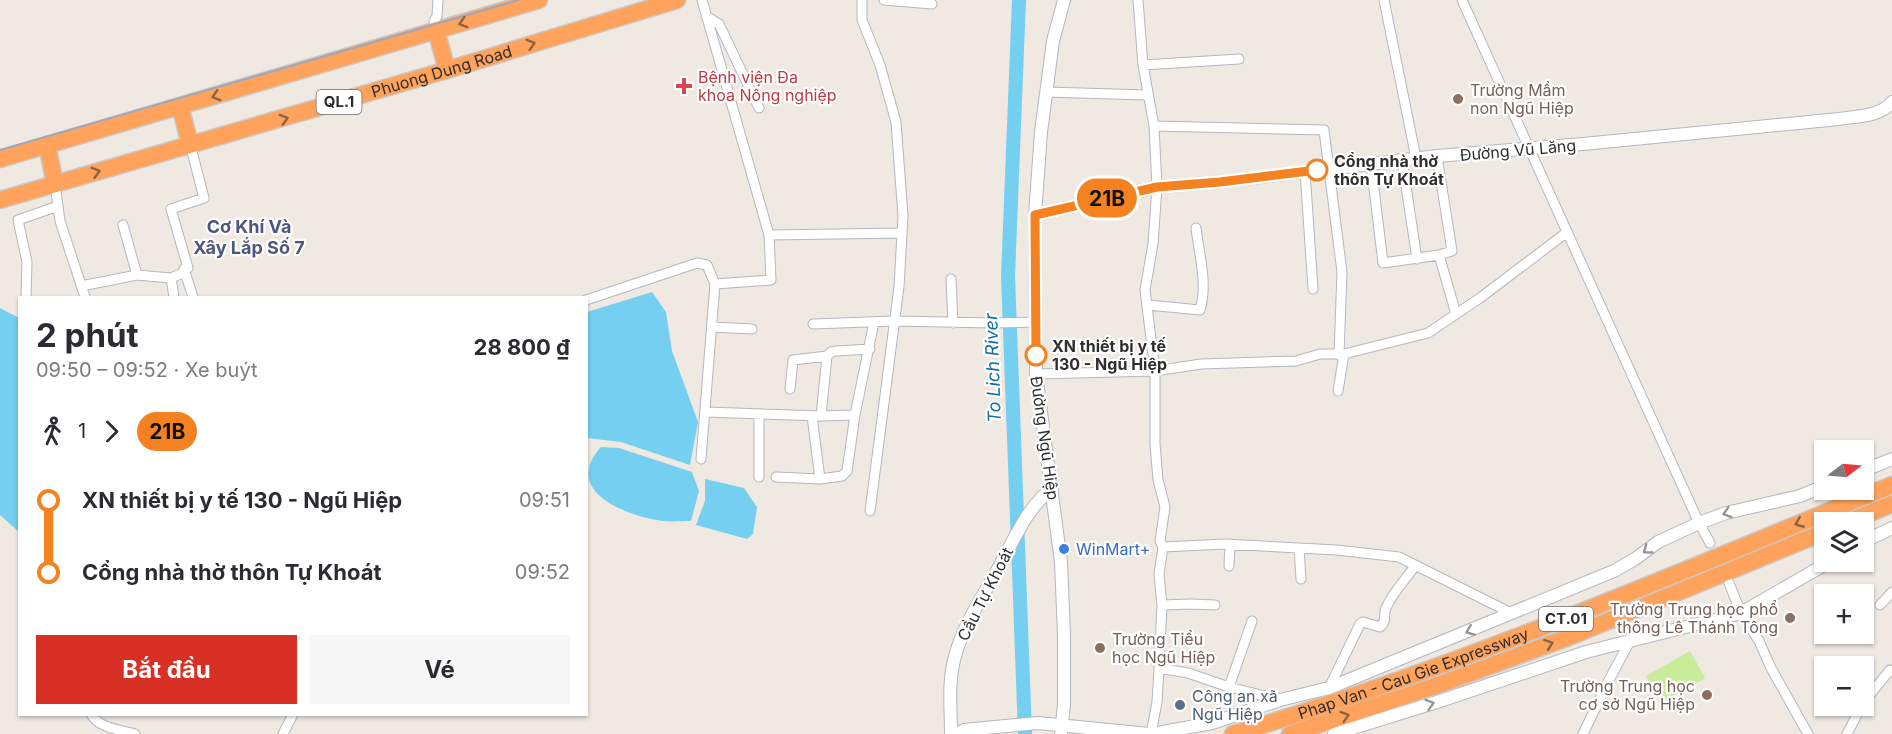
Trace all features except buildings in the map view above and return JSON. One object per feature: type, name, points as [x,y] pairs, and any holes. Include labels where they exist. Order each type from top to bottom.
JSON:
[{"type":"highway","name":"QL.1","points":[[0,159],[539,0]]},
{"type":"highway","name":"Phuong Dung Road","points":[[0,200],[447,70],[677,0]]},
{"type":"highway","points":[[436,30],[447,70]]},
{"type":"highway","points":[[180,106],[190,144]]},
{"type":"highway","points":[[47,145],[55,184]]},
{"type":"highway","name":"Phap Van - Cau Gie Expressway","points":[[1233,734],[1433,669],[1562,621],[1892,485]]},
{"type":"highway","points":[[1872,512],[1892,504]]},
{"type":"highway","name":"Phap Van - Cau Gie Expressway","points":[[1290,734],[1441,684],[1558,641],[1814,536]]},
{"type":"street","points":[[436,30],[434,21],[437,16],[438,0]]},
{"type":"street","points":[[702,0],[769,235],[771,280],[715,284]]},
{"type":"street","points":[[862,0],[862,20],[880,65],[896,122],[903,216],[899,287],[870,511]]},
{"type":"street","points":[[884,0],[932,4]]},
{"type":"street","name":"Đường Ngũ Hiệp","points":[[1061,729],[1064,704],[1064,634],[1061,562],[1036,374],[1032,322],[1035,215],[1041,132],[1053,41],[1064,0]]},
{"type":"street","points":[[1138,0],[1143,65],[1154,126],[1157,187],[1153,244],[1145,291],[1155,371],[1155,444],[1158,480],[1165,507],[1160,541],[1163,547],[1159,574],[1162,605],[1157,702],[1151,734]]},
{"type":"street","points":[[1384,0],[1416,158]]},
{"type":"street","points":[[1461,0],[1710,543]]},
{"type":"street","points":[[706,16],[719,24],[759,108]]},
{"type":"street","points":[[1143,65],[1239,59]]},
{"type":"street","points":[[1046,92],[1147,95]]},
{"type":"street","name":"Đường Vũ Lăng","points":[[1035,215],[1157,187],[1220,182],[1416,158],[1839,118],[1878,112],[1892,102]]},
{"type":"street","points":[[1154,126],[1324,129],[1342,272],[1342,355],[1338,391]]},
{"type":"street","points":[[190,144],[204,198],[171,209],[188,267],[184,269],[193,296]]},
{"type":"street","points":[[1371,164],[1383,263],[1417,259],[1452,251],[1437,156]]},
{"type":"street","points":[[1402,160],[1417,259]]},
{"type":"street","points":[[1305,171],[1313,289]]},
{"type":"street","points":[[55,184],[60,221],[85,296]]},
{"type":"street","points":[[26,296],[27,262],[18,220],[58,206]]},
{"type":"street","points":[[123,225],[137,275]]},
{"type":"street","points":[[1148,305],[1200,310],[1203,275],[1196,228]]},
{"type":"street","points":[[769,235],[902,233]]},
{"type":"street","points":[[1036,374],[1155,371],[1202,364],[1296,361],[1320,354],[1342,355],[1428,333],[1566,233]]},
{"type":"street","points":[[1439,255],[1456,314]]},
{"type":"street","points":[[588,299],[696,263],[707,265],[715,284],[701,459]]},
{"type":"street","points":[[81,286],[137,275],[171,278],[185,272]]},
{"type":"street","points":[[171,278],[174,296]]},
{"type":"street","points":[[951,279],[953,322]]},
{"type":"street","points":[[813,324],[894,321],[1032,322]]},
{"type":"street","points":[[776,477],[820,479],[842,476],[847,471],[855,415],[874,322]]},
{"type":"street","points":[[712,327],[752,329]]},
{"type":"street","points":[[790,389],[793,360],[827,356],[836,351],[870,349]]},
{"type":"street","points":[[820,479],[817,416],[827,356]]},
{"type":"street","points":[[706,412],[855,415]]},
{"type":"street","points":[[759,414],[759,477]]},
{"type":"street","points":[[1874,466],[1892,459]]},
{"type":"street","name":"Cầu Tự Khoát","points":[[953,731],[950,690],[953,663],[960,639],[1020,528],[1039,500],[1052,488]]},
{"type":"street","points":[[953,731],[1018,723],[1038,723],[1061,729],[1151,734],[1212,723],[1280,700],[1329,688],[1513,614],[1614,571],[1658,542],[1699,523],[1726,513],[1800,496],[1814,490]]},
{"type":"street","points":[[1874,537],[1892,528]]},
{"type":"street","points":[[1163,547],[1230,544],[1399,557],[1513,614]]},
{"type":"street","points":[[1229,566],[1230,544]]},
{"type":"street","points":[[1299,548],[1301,579]]},
{"type":"street","points":[[1329,688],[1362,621],[1380,627],[1383,625],[1384,609],[1415,566]]},
{"type":"street","points":[[1334,734],[1586,652],[1741,613],[1814,571]]},
{"type":"street","points":[[1729,584],[1741,613],[1759,641],[1771,668],[1808,734]]},
{"type":"street","points":[[1880,605],[1892,592]]},
{"type":"street","points":[[1162,605],[1191,603],[1215,605]]},
{"type":"street","points":[[1229,687],[1252,621]]},
{"type":"street","points":[[1583,734],[1630,641]]},
{"type":"street","points":[[1159,669],[1188,673],[1229,687],[1280,700]]},
{"type":"street","points":[[1874,689],[1892,670]]},
{"type":"street","points":[[92,716],[94,720],[104,725],[135,734]]},
{"type":"street","points":[[283,734],[292,716]]},
{"type":"street","points":[[1847,734],[1856,716]]},
{"type":"green space","points":[[1690,651],[1705,678],[1661,703],[1646,676]]},
{"type":"water","points":[[652,292],[666,312],[672,351],[698,422],[690,465],[621,442],[588,438],[588,312]]},
{"type":"water","points":[[0,308],[18,317],[18,531],[0,515]]},
{"type":"water","points":[[601,447],[619,448],[692,472],[699,491],[691,521],[666,521],[632,514],[603,499],[593,488],[589,476],[591,463]]},
{"type":"water","points":[[705,479],[744,488],[757,507],[753,534],[747,539],[696,525],[705,501]]},
{"type":"waterway","name":"To Lich River","points":[[1019,0],[1008,276],[1025,734]]},
{"type":"railway","points":[[0,150],[519,0]]},
{"type":"bus line","name":"21B","points":[[1036,355],[1035,215],[1157,187],[1317,170]]},
{"type":"place","name":"Bệnh viện Đa khoa Nông nghiệp","points":[[684,86]]},
{"type":"place","name":"Trường Mầm non Ngũ Hiệp","points":[[1458,99]]},
{"type":"place","name":"Cổng nhà thờ thôn Tự Khoát","points":[[1317,170]]},
{"type":"place","name":"XN thiết bị y tế 130 - Ngũ Hiệp","points":[[1036,355]]},
{"type":"place","name":"WinMart+","points":[[1064,549]]},
{"type":"place","name":"Trường Trung học phổ thông Lê Thánh Tông","points":[[1790,618]]},
{"type":"place","name":"Trường Tiểu học Ngũ Hiệp","points":[[1100,648]]},
{"type":"place","name":"Trường Trung học cơ sở Ngũ Hiệp","points":[[1707,695]]},
{"type":"place","name":"Công an xã Ngũ Hiệp","points":[[1180,705]]},
{"type":"district","name":"Cơ Khí Và Xây Lắp Số 7","points":[[249,237]]}]
